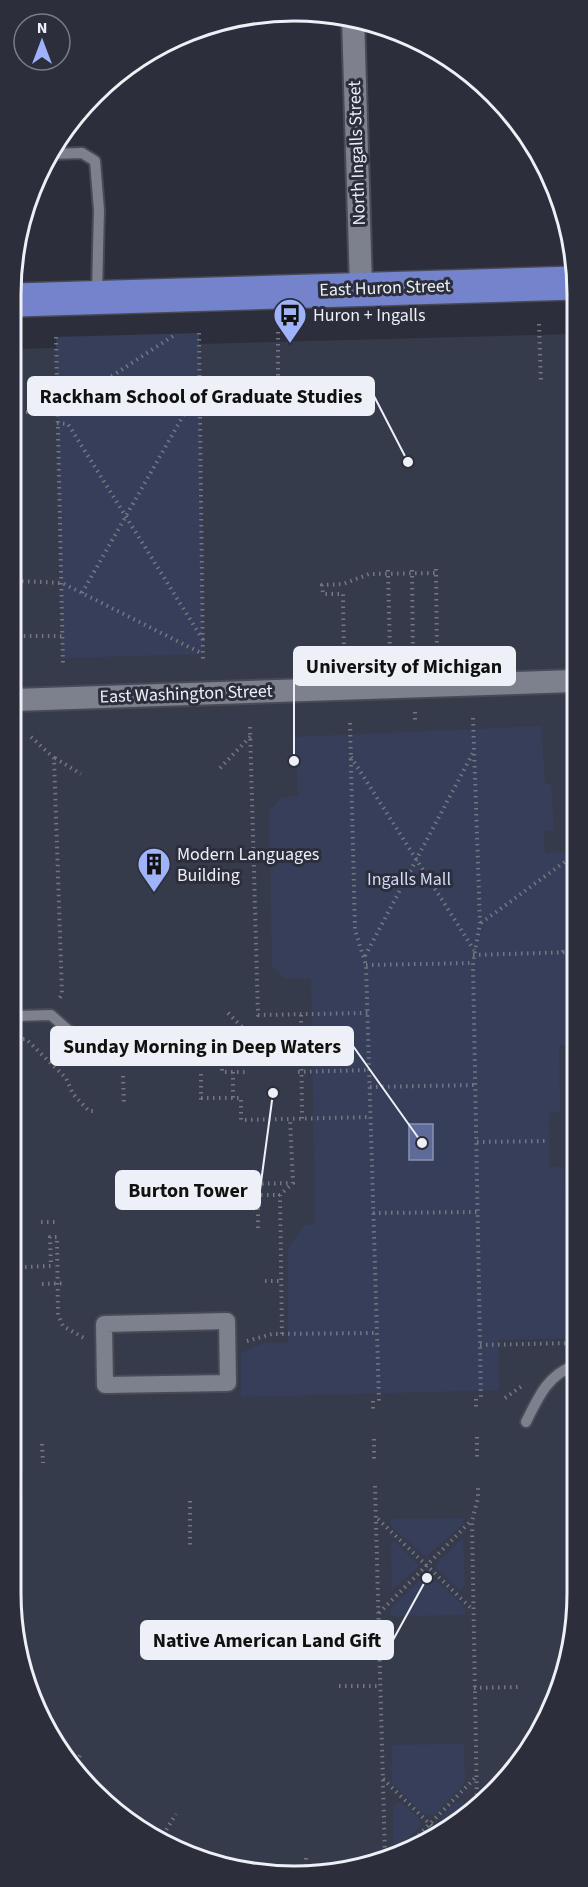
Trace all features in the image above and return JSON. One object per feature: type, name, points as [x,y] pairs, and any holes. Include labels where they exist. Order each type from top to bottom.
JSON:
[{"type":"main road","name":"East Huron Street","points":[[21,300],[566,283]]},
{"type":"street","name":"North Ingalls Street","points":[[353,27],[361,288]]},
{"type":"street","name":"East Washington Street","points":[[21,700],[567,681]]},
{"type":"street","points":[[227,1321],[228,1383],[105,1385],[104,1343],[104,1324],[227,1321]]},
{"type":"lane","points":[[60,154],[82,153],[95,161],[99,210],[97,297]]},
{"type":"lane","points":[[21,1016],[51,1015],[101,1059],[198,1062]]},
{"type":"lane","points":[[526,1422],[541,1390],[561,1370],[567,1368]]},
{"type":"path","points":[[539,324],[541,382]]},
{"type":"path","points":[[278,332],[278,386]]},
{"type":"path","points":[[199,333],[204,661]]},
{"type":"path","points":[[21,412],[57,412],[176,334]]},
{"type":"path","points":[[56,337],[63,666]]},
{"type":"path","points":[[82,593],[199,387]]},
{"type":"path","points":[[57,423],[68,424],[203,640]]},
{"type":"path","points":[[344,656],[343,594],[323,594],[322,585],[343,584],[369,574],[388,572],[436,571],[437,653]]},
{"type":"path","points":[[388,572],[390,654]]},
{"type":"path","points":[[412,572],[413,661]]},
{"type":"path","points":[[21,581],[62,583],[203,654]]},
{"type":"path","points":[[21,636],[62,636]]},
{"type":"path","points":[[415,712],[415,720]]},
{"type":"path","points":[[473,718],[480,923],[473,963],[480,1345],[476,1409]]},
{"type":"path","points":[[350,723],[355,930],[366,965],[379,1401]]},
{"type":"path","points":[[250,727],[258,1015],[368,1013]]},
{"type":"path","points":[[31,736],[54,758],[81,774]]},
{"type":"path","points":[[220,768],[250,736]]},
{"type":"path","points":[[365,957],[474,750]]},
{"type":"path","points":[[350,756],[474,953]]},
{"type":"path","points":[[51,1015],[62,994],[54,758]]},
{"type":"path","points":[[480,923],[566,861]]},
{"type":"path","points":[[562,952],[567,948]]},
{"type":"path","points":[[474,953],[567,952]]},
{"type":"path","points":[[366,965],[473,963]]},
{"type":"path","points":[[228,1013],[245,1030]]},
{"type":"path","points":[[301,1015],[302,1119]]},
{"type":"path","points":[[21,1040],[26,1039],[66,1078],[73,1094],[89,1111],[93,1111]]},
{"type":"path","points":[[222,1056],[222,1072],[246,1072]]},
{"type":"path","points":[[123,1059],[124,1105]]},
{"type":"path","points":[[198,1062],[201,1101],[241,1098],[241,1120],[371,1117]]},
{"type":"path","points":[[300,1072],[369,1071]]},
{"type":"path","points":[[233,1072],[233,1098]]},
{"type":"path","points":[[370,1087],[476,1085]]},
{"type":"path","points":[[258,1228],[258,1195],[280,1195],[293,1183],[291,1119]]},
{"type":"path","points":[[477,1142],[549,1141]]},
{"type":"path","points":[[250,1184],[293,1183]]},
{"type":"path","points":[[280,1195],[282,1334]]},
{"type":"path","points":[[373,1213],[478,1212]]},
{"type":"path","points":[[41,1222],[58,1222]]},
{"type":"path","points":[[25,1267],[51,1266],[50,1238],[57,1238],[58,1315],[63,1326],[91,1343],[104,1343]]},
{"type":"path","points":[[265,1281],[281,1281]]},
{"type":"path","points":[[42,1284],[64,1283]]},
{"type":"path","points":[[228,1345],[236,1345],[262,1335],[377,1333]]},
{"type":"path","points":[[480,1345],[567,1343]]},
{"type":"path","points":[[373,1401],[373,1413]]},
{"type":"path","points":[[477,1437],[477,1457]]},
{"type":"path","points":[[374,1439],[374,1459]]},
{"type":"path","points":[[42,1444],[43,1463]]},
{"type":"path","points":[[477,1796],[472,1521],[478,1498],[478,1485]]},
{"type":"path","points":[[375,1486],[385,1851]]},
{"type":"path","points":[[190,1501],[190,1545]]},
{"type":"path","points":[[377,1519],[472,1609]]},
{"type":"path","points":[[378,1614],[472,1521]]},
{"type":"path","points":[[339,1686],[380,1686]]},
{"type":"path","points":[[474,1688],[520,1687]]},
{"type":"path","points":[[78,1760],[81,1754]]},
{"type":"path","points":[[419,1836],[476,1777]]},
{"type":"path","points":[[383,1779],[433,1827]]},
{"type":"path","points":[[164,1833],[176,1814]]},
{"type":"path","points":[[306,1858],[306,1865]]},
{"type":"shaded area","points":[[567,334],[567,1593],[565,1629],[553,1681],[539,1714],[511,1759],[487,1786],[460,1810],[415,1838],[382,1852],[347,1861],[294,1866],[241,1861],[206,1852],[173,1838],[142,1820],[101,1786],[67,1745],[49,1714],[35,1681],[26,1646],[21,1593],[21,1497],[23,1497],[21,1438],[21,349]]},
{"type":"shaded area","points":[[409,1124],[433,1124],[433,1160],[409,1160]]},
{"type":"green space","points":[[199,333],[203,654],[62,658],[56,337]]},
{"type":"green space","name":"Ingalls Mall","points":[[541,726],[545,784],[551,784],[554,830],[544,831],[545,853],[567,852],[567,1045],[559,1045],[560,1112],[549,1113],[550,1167],[564,1167],[565,1230],[567,1230],[567,1338],[498,1340],[499,1390],[241,1397],[241,1353],[264,1343],[288,1343],[288,1248],[304,1225],[315,1224],[311,979],[285,979],[272,966],[269,811],[282,797],[298,796],[295,737]]},
{"type":"green space","points":[[464,1518],[462,1525],[426,1557],[391,1526],[391,1519]]},
{"type":"green space","points":[[463,1538],[465,1587],[460,1590],[437,1569],[436,1564]]},
{"type":"green space","points":[[394,1541],[419,1566],[392,1590],[391,1544]]},
{"type":"green space","points":[[427,1573],[465,1607],[465,1615],[391,1616],[391,1608]]},
{"type":"green space","points":[[464,1744],[465,1782],[434,1815],[424,1814],[392,1783],[392,1745]]},
{"type":"green space","points":[[462,1800],[465,1806],[440,1824],[444,1814]]},
{"type":"green space","points":[[401,1802],[419,1819],[421,1825],[403,1843],[397,1845],[393,1842],[393,1809],[396,1803]]},
{"type":"place","name":"Huron + Ingalls","points":[[290,344]]},
{"type":"place","name":"Rackham School of Graduate Studies","points":[[408,462]]},
{"type":"place","name":"University of Michigan","points":[[294,761]]},
{"type":"place","name":"Modern Languages Building","points":[[154,893]]},
{"type":"place","name":"Burton Tower","points":[[273,1093]]},
{"type":"place","name":"Sunday Morning in Deep Waters","points":[[422,1143]]},
{"type":"place","name":"Native American Land Gift","points":[[427,1578]]}]
